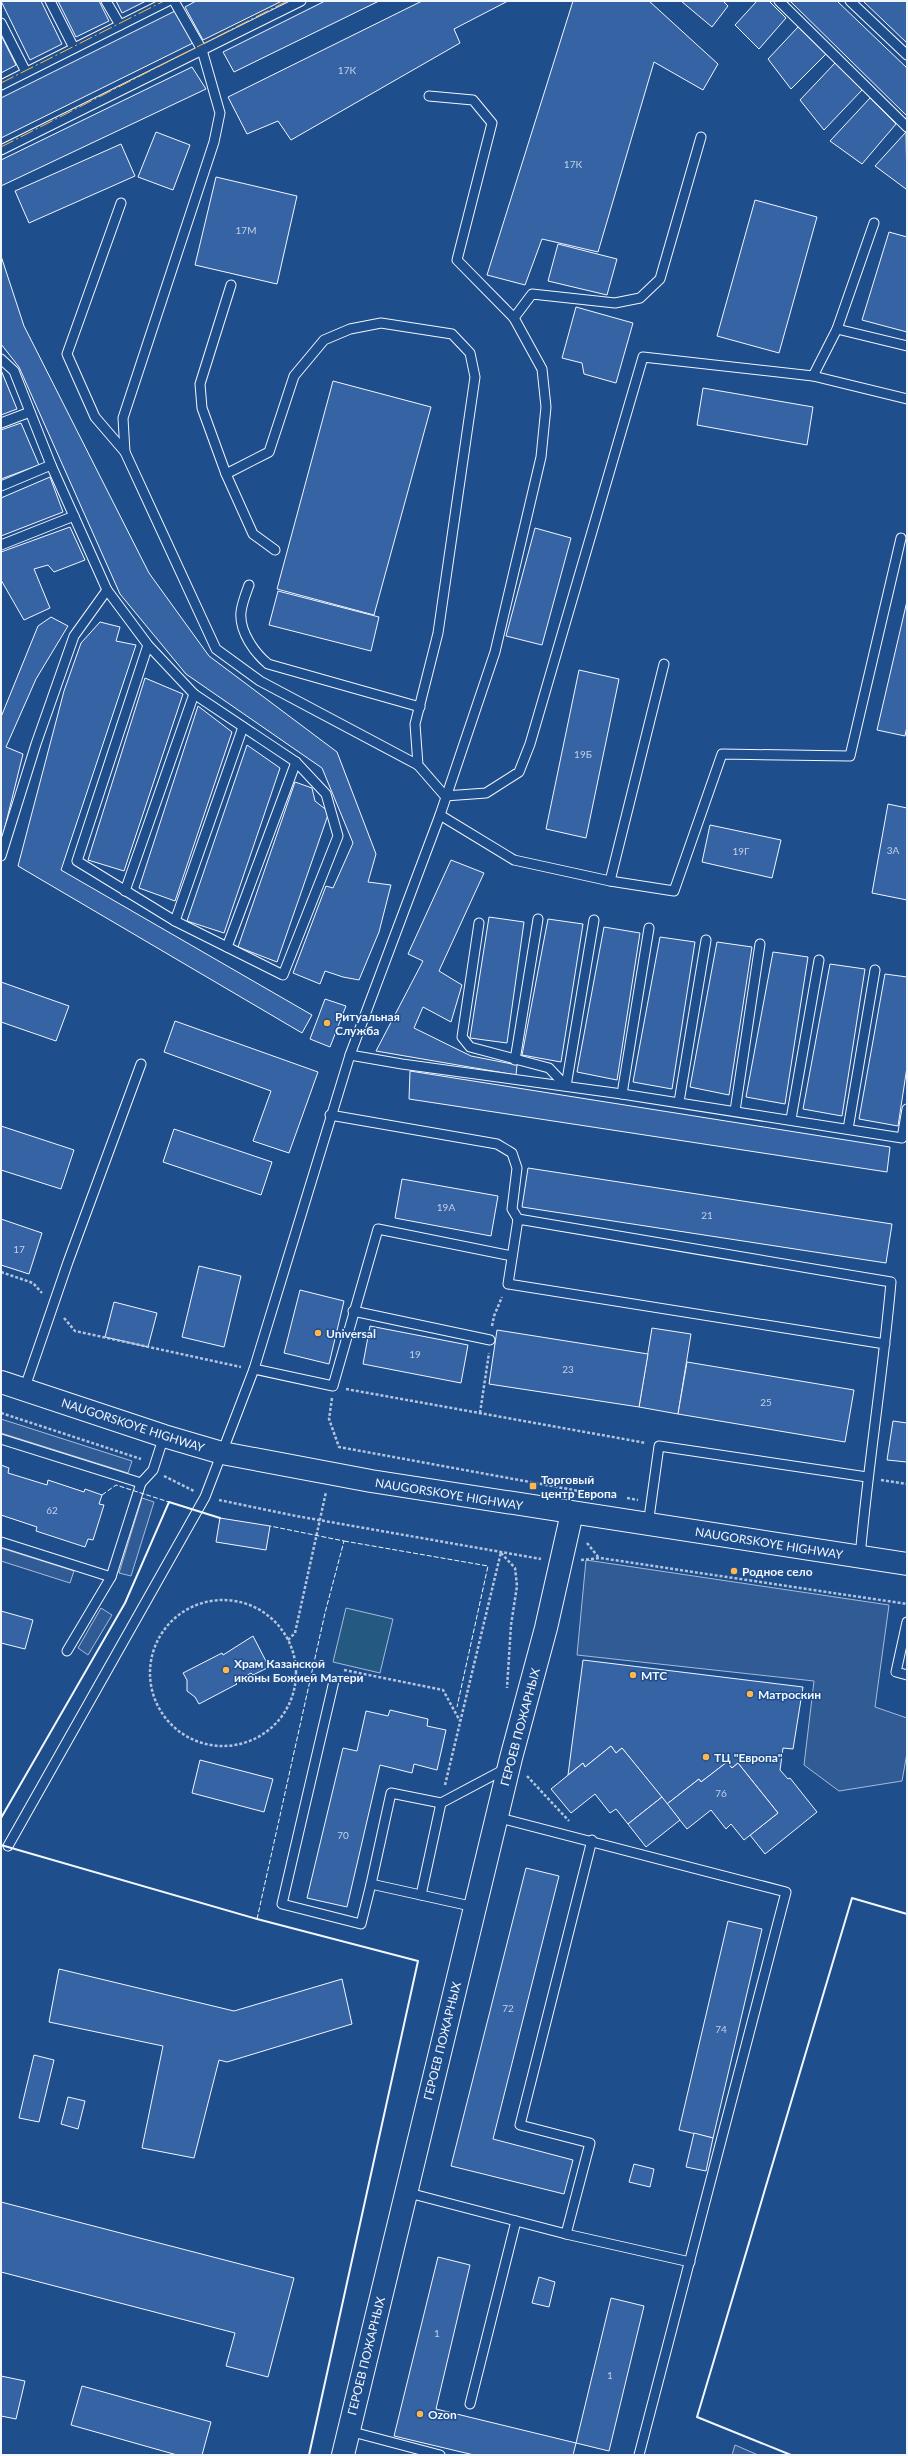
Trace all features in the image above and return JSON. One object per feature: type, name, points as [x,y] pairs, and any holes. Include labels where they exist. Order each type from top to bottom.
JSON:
[{"type":"main road","name":"NAUGORSKOYE HIGHWAY","points":[[1,1382],[164,1436],[222,1453],[329,1474],[907,1564]]},
{"type":"main road","name":"ГЕРОЕВ ПОЖАРНЫХ","points":[[342,2455],[496,1817],[546,1628],[572,1513]]},
{"type":"lane","points":[[50,1],[74,48]]},
{"type":"lane","points":[[106,1],[120,25]]},
{"type":"lane","points":[[125,452],[123,418],[214,142],[220,113],[202,50],[174,1]]},
{"type":"lane","points":[[1,150],[301,1]]},
{"type":"lane","points":[[779,1],[907,127]]},
{"type":"lane","points":[[850,1],[907,55]]},
{"type":"lane","points":[[1,85],[165,2]]},
{"type":"lane","points":[[1,23],[26,72]]},
{"type":"lane","points":[[8,1846],[205,1497],[254,1369],[330,1115],[350,1054],[440,815],[495,652],[541,457],[546,407],[542,369],[514,318],[457,260],[492,123],[473,100],[429,96]]},
{"type":"lane","points":[[514,318],[532,294],[615,303],[640,298],[660,279],[702,137]]},
{"type":"lane","points":[[121,203],[67,354],[95,417],[125,452],[216,649],[260,681],[418,765],[446,796]]},
{"type":"lane","points":[[813,376],[837,329],[874,223]]},
{"type":"lane","points":[[231,285],[200,384],[202,408],[226,474],[253,534],[276,550]]},
{"type":"lane","points":[[226,474],[269,452],[294,376],[324,340],[350,329],[382,323],[452,334],[470,353],[475,377],[438,633],[416,724],[418,765]]},
{"type":"lane","points":[[837,329],[907,346]]},
{"type":"lane","points":[[446,796],[486,793],[520,772],[530,744],[643,357],[813,376],[907,399]]},
{"type":"lane","points":[[1,359],[14,371],[51,465],[107,590],[148,645],[194,694],[296,762],[326,794],[338,836],[283,975],[175,921],[77,861],[148,645]]},
{"type":"lane","points":[[1,423],[30,412]]},
{"type":"lane","points":[[1,486],[51,465]]},
{"type":"lane","points":[[1,545],[74,516]]},
{"type":"lane","points":[[440,815],[514,860],[610,881],[674,891],[722,754],[850,756],[901,538]]},
{"type":"lane","points":[[249,585],[240,613],[245,632],[255,653],[268,664],[420,707]]},
{"type":"lane","points":[[1,856],[36,744],[74,636],[107,590]]},
{"type":"lane","points":[[610,881],[664,664]]},
{"type":"lane","points":[[125,891],[194,694]]},
{"type":"lane","points":[[175,921],[243,727]]},
{"type":"lane","points":[[227,947],[296,762]]},
{"type":"lane","points":[[515,1060],[538,919]]},
{"type":"lane","points":[[566,1086],[594,920]]},
{"type":"lane","points":[[478,923],[462,1037],[470,1047],[549,1068],[566,1086]]},
{"type":"lane","points":[[622,1094],[649,928]]},
{"type":"lane","points":[[680,1102],[706,940]]},
{"type":"lane","points":[[735,1111],[760,944]]},
{"type":"lane","points":[[791,1119],[819,960]]},
{"type":"lane","points":[[848,1129],[875,970]]},
{"type":"lane","points":[[350,1054],[402,1064],[680,1102],[902,1138],[907,1109]]},
{"type":"lane","points":[[24,1390],[53,1304],[141,1064]]},
{"type":"lane","points":[[330,1115],[497,1144],[512,1154],[517,1168],[512,1209],[518,1219],[508,1284],[885,1344]]},
{"type":"lane","points":[[518,1219],[891,1282],[885,1344],[866,1477],[860,1557]]},
{"type":"lane","points":[[254,1369],[333,1386],[378,1229],[512,1256]]},
{"type":"lane","points":[[354,1311],[490,1340]]},
{"type":"lane","points":[[67,1651],[111,1576],[141,1483],[153,1470],[164,1436]]},
{"type":"lane","points":[[1,1439],[141,1483]]},
{"type":"lane","points":[[648,1524],[658,1446],[866,1477]]},
{"type":"lane","points":[[1,1542],[111,1576]]},
{"type":"lane","points":[[907,1622],[896,1672],[907,1675]]},
{"type":"lane","points":[[334,1681],[282,1904],[361,1924],[391,1793],[441,1803],[510,1767]]},
{"type":"lane","points":[[421,1895],[441,1803]]},
{"type":"lane","points":[[496,1817],[592,1840],[786,1892],[639,2455]]},
{"type":"lane","points":[[566,2234],[590,2144],[520,2126],[592,1840]]},
{"type":"lane","points":[[371,1884],[474,1907]]},
{"type":"lane","points":[[406,2192],[566,2234],[690,2262]]},
{"type":"lane","points":[[470,2404],[516,2221]]},
{"type":"lane","points":[[347,2431],[440,2455]]},
{"type":"path","points":[[1,1272],[33,1283],[53,1304],[75,1331],[254,1369]]},
{"type":"path","points":[[585,1492],[339,1447],[329,1419],[333,1386],[658,1446]]},
{"type":"path","points":[[1,1413],[140,1457],[153,1470],[205,1497],[321,1520],[561,1563],[600,1558],[907,1604]]},
{"type":"path","points":[[288,1640],[295,1633],[321,1520],[329,1474]]},
{"type":"path","points":[[866,1477],[907,1484]]},
{"type":"path","points":[[622,1497],[651,1501]]},
{"type":"path","points":[[501,1552],[515,1568],[518,1586],[511,1624],[506,1693]]},
{"type":"path","points":[[441,1803],[501,1552]]},
{"type":"path","points":[[217,1600],[246,1604],[271,1618],[288,1640],[296,1668],[292,1696],[278,1721],[256,1738],[229,1746],[202,1743],[177,1730],[159,1710],[150,1683],[152,1654],[166,1627],[188,1608],[217,1600]]},
{"type":"path","points":[[334,1681],[338,1669],[443,1690],[460,1722]]},
{"type":"shaded area","points":[[1,1419],[132,1461],[128,1473],[1,1433]]},
{"type":"shaded area","points":[[142,1498],[154,1502],[131,1576],[119,1573]]},
{"type":"shaded area","points":[[1,1548],[74,1571],[70,1583],[1,1561]]},
{"type":"shaded area","points":[[586,1560],[889,1605],[875,1707],[907,1718],[907,1753],[902,1781],[839,1791],[804,1765],[814,1681],[577,1655]]},
{"type":"shaded area","points":[[101,1608],[112,1615],[88,1655],[78,1648]]},
{"type":"shaded area","points":[[346,1608],[393,1619],[380,1673],[333,1662]]},
{"type":"shaded area","points":[[735,2445],[758,2455],[732,2455]]},
{"type":"building","points":[[1,1],[41,1],[62,44],[30,60]]},
{"type":"building","points":[[58,1],[99,1],[109,21],[76,37]]},
{"type":"building","points":[[116,1],[146,1],[122,13]]},
{"type":"building","points":[[196,1],[282,1],[203,40],[185,7]]},
{"type":"building","points":[[325,1],[379,1],[234,72],[223,52]]},
{"type":"building","points":[[422,1],[508,1],[454,29],[460,43],[291,140],[278,121],[247,134],[228,97]]},
{"type":"building","points":[[573,1],[649,1],[718,64],[703,90],[654,62],[598,252],[542,239],[525,285],[487,275]]},
{"type":"building","points":[[681,1],[723,1],[728,6],[712,27]]},
{"type":"building","points":[[757,1],[769,1],[786,18],[759,49],[735,25]]},
{"type":"building","points":[[790,1],[837,1],[907,68],[907,116]]},
{"type":"building","points":[[863,1],[907,1],[907,43]]},
{"type":"building","points":[[175,11],[193,43],[1,138],[1,98]]},
{"type":"building","points":[[798,27],[826,54],[791,89],[768,59]]},
{"type":"building","points":[[1,35],[16,65],[1,73]]},
{"type":"building","points":[[835,63],[862,90],[824,130],[800,100]]},
{"type":"building","points":[[192,67],[206,89],[1,186],[1,160]]},
{"type":"building","points":[[870,98],[896,124],[862,164],[830,141]]},
{"type":"building","points":[[156,132],[190,145],[173,190],[138,177]]},
{"type":"building","points":[[906,132],[907,188],[906,189],[875,166]]},
{"type":"building","points":[[121,144],[135,176],[29,223],[15,191]]},
{"type":"building","points":[[216,177],[297,196],[277,284],[195,265]]},
{"type":"building","points":[[755,200],[817,217],[779,353],[717,336]]},
{"type":"building","points":[[889,232],[907,237],[907,332],[862,320]]},
{"type":"building","points":[[558,244],[617,259],[607,295],[548,281]]},
{"type":"building","points":[[1,256],[24,326],[149,573],[209,656],[337,752],[376,854],[368,882],[391,885],[379,932],[359,980],[325,971],[320,984],[293,973],[326,886],[333,888],[353,843],[322,768],[186,674],[120,594],[19,367],[1,344]]},
{"type":"building","points":[[576,307],[633,323],[616,383],[584,374],[582,363],[562,358]]},
{"type":"building","points":[[1,370],[17,409],[1,415]]},
{"type":"building","points":[[333,381],[431,407],[374,615],[277,589]]},
{"type":"building","points":[[703,388],[813,407],[807,445],[697,425]]},
{"type":"building","points":[[21,423],[39,465],[1,479],[1,430]]},
{"type":"building","points":[[50,477],[63,512],[1,536],[1,498]]},
{"type":"building","points":[[70,527],[85,560],[54,572],[48,565],[34,569],[50,608],[24,620],[1,580],[1,552]]},
{"type":"building","points":[[535,528],[571,538],[542,645],[506,636]]},
{"type":"building","points":[[278,591],[379,617],[371,651],[269,625]]},
{"type":"building","points":[[907,601],[907,726],[905,736],[877,730]]},
{"type":"building","points":[[51,617],[68,626],[36,679],[6,747],[23,754],[1,843],[1,717],[38,626]]},
{"type":"building","points":[[100,622],[120,627],[116,641],[136,645],[61,870],[312,1015],[302,1033],[18,866],[64,691],[81,643]]},
{"type":"building","points":[[579,670],[619,679],[586,838],[546,829]]},
{"type":"building","points":[[145,678],[183,694],[124,871],[88,860]]},
{"type":"building","points":[[198,706],[232,732],[175,901],[139,888]]},
{"type":"building","points":[[247,745],[280,768],[224,933],[187,921]]},
{"type":"building","points":[[295,782],[312,788],[315,801],[329,812],[277,962],[238,947]]},
{"type":"building","points":[[888,804],[907,808],[907,900],[872,893]]},
{"type":"building","points":[[710,825],[781,840],[772,878],[702,862]]},
{"type":"building","points":[[451,860],[484,873],[439,971],[462,985],[451,1022],[423,1007],[414,1028],[471,1056],[517,1065],[516,1075],[376,1051],[423,961],[408,954]]},
{"type":"building","points":[[489,917],[524,922],[507,1043],[470,1038]]},
{"type":"building","points":[[548,919],[583,924],[561,1062],[522,1055]]},
{"type":"building","points":[[604,927],[640,933],[617,1080],[577,1072]]},
{"type":"building","points":[[660,937],[695,942],[672,1089],[633,1082]]},
{"type":"building","points":[[717,942],[752,947],[729,1095],[690,1087]]},
{"type":"building","points":[[773,952],[808,957],[785,1104],[746,1097]]},
{"type":"building","points":[[830,964],[865,969],[842,1116],[803,1109]]},
{"type":"building","points":[[885,974],[907,977],[907,1067],[898,1126],[859,1119]]},
{"type":"building","points":[[1,982],[69,1006],[56,1041],[1,1022]]},
{"type":"building","points":[[325,999],[346,1006],[330,1047],[310,1039]]},
{"type":"building","points":[[175,1021],[318,1072],[289,1153],[253,1141],[271,1091],[164,1052]]},
{"type":"building","points":[[410,1071],[890,1147],[887,1172],[409,1099]]},
{"type":"building","points":[[1,1126],[74,1150],[61,1189],[1,1170]]},
{"type":"building","points":[[174,1129],[272,1162],[261,1195],[163,1162]]},
{"type":"building","points":[[528,1168],[892,1224],[886,1263],[522,1207]]},
{"type":"building","points":[[402,1179],[498,1196],[491,1236],[395,1218]]},
{"type":"building","points":[[1,1219],[42,1233],[29,1274],[1,1265]]},
{"type":"building","points":[[199,1266],[241,1276],[224,1347],[182,1337]]},
{"type":"building","points":[[300,1290],[344,1301],[329,1364],[284,1353]]},
{"type":"building","points":[[114,1302],[157,1313],[148,1347],[105,1337]]},
{"type":"building","points":[[370,1326],[468,1345],[461,1383],[363,1364]]},
{"type":"building","points":[[652,1328],[691,1334],[678,1414],[639,1407]]},
{"type":"building","points":[[497,1330],[648,1354],[639,1407],[489,1384]]},
{"type":"building","points":[[687,1362],[854,1390],[845,1442],[678,1414]]},
{"type":"building","points":[[893,1421],[907,1423],[907,1462],[887,1460]]},
{"type":"building","points":[[1,1465],[9,1468],[8,1473],[47,1485],[48,1480],[84,1492],[85,1489],[102,1495],[99,1504],[104,1505],[93,1540],[88,1539],[85,1547],[36,1531],[37,1527],[1,1515]]},
{"type":"building","points":[[220,1518],[270,1526],[266,1550],[216,1542]]},
{"type":"building","points":[[1,1611],[33,1620],[25,1649],[1,1643]]},
{"type":"building","name":"Храм Казанской иконы Божией Матери","points":[[253,1636],[269,1667],[253,1675],[251,1673],[235,1682],[237,1684],[199,1704],[195,1697],[187,1691],[187,1680],[183,1673],[222,1653],[223,1655]]},
{"type":"building","name":"ТЦ \"Европа\"","points":[[583,1660],[803,1687],[793,1749],[783,1748],[780,1770],[788,1779],[790,1778],[817,1812],[765,1854],[750,1835],[778,1813],[738,1763],[732,1768],[727,1762],[701,1782],[699,1779],[667,1804],[622,1748],[616,1753],[611,1746],[585,1767],[583,1763],[568,1775]]},
{"type":"building","points":[[390,1710],[428,1719],[427,1726],[446,1730],[437,1770],[414,1764],[412,1773],[380,1765],[347,1907],[307,1898],[343,1748],[357,1751],[366,1711],[388,1716]]},
{"type":"building","points":[[611,1746],[616,1753],[622,1748],[662,1797],[628,1824],[616,1809],[610,1813],[595,1794],[571,1813],[551,1789],[583,1763],[585,1767]]},
{"type":"building","points":[[200,1760],[273,1779],[264,1812],[192,1793]]},
{"type":"building","points":[[727,1762],[732,1768],[738,1763],[778,1813],[744,1840],[731,1824],[726,1829],[711,1810],[687,1829],[667,1804],[699,1779],[701,1782]]},
{"type":"building","points":[[662,1797],[680,1820],[646,1847],[628,1824]]},
{"type":"building","points":[[526,1868],[559,1876],[493,2139],[573,2160],[564,2194],[451,2166]]},
{"type":"building","points":[[728,1921],[762,1929],[713,2138],[679,2130]]},
{"type":"building","points":[[59,1969],[234,2011],[342,1979],[352,2024],[227,2062],[219,2060],[194,2158],[142,2148],[163,2046],[49,2022]]},
{"type":"building","points":[[34,2055],[54,2060],[39,2122],[19,2118]]},
{"type":"building","points":[[68,2097],[85,2101],[78,2129],[61,2124]]},
{"type":"building","points":[[694,2133],[713,2138],[706,2171],[686,2167]]},
{"type":"building","points":[[634,2164],[654,2169],[650,2187],[629,2182]]},
{"type":"building","points":[[1,2202],[294,2278],[268,2377],[226,2366],[235,2333],[1,2272]]},
{"type":"building","points":[[438,2257],[470,2265],[436,2409],[576,2443],[573,2455],[474,2455],[394,2436]]},
{"type":"building","points":[[539,2277],[555,2282],[549,2307],[532,2303]]},
{"type":"building","points":[[611,2298],[644,2306],[609,2451],[576,2443]]},
{"type":"building","points":[[1,2376],[25,2381],[16,2419],[1,2416]]},
{"type":"building","points":[[82,2386],[211,2422],[202,2455],[177,2455],[71,2425]]},
{"type":"fence","points":[[102,1495],[116,1485],[169,1502]]},
{"type":"fence","points":[[257,1919],[325,1613],[344,1541],[270,1526]]},
{"type":"fence","points":[[344,1541],[488,1566],[457,1707]]},
{"type":"wall","points":[[1,1818],[125,1603],[169,1502],[220,1518]]},
{"type":"wall","points":[[1,1845],[257,1919],[418,1961],[309,2455]]},
{"type":"wall","points":[[791,2455],[697,2417],[852,1898],[907,1914]]},
{"type":"power","points":[[1,83],[164,1]]},
{"type":"power","points":[[1,147],[287,1]]},
{"type":"place","name":"Ритуальная Служба","points":[[327,1023]]},
{"type":"place","name":"Universal","points":[[318,1333]]},
{"type":"place","name":"Торговый центр Европа","points":[[533,1486]]},
{"type":"place","name":"Родное село","points":[[734,1571]]},
{"type":"place","name":"Храм Казанской иконы Божией Матери","points":[[226,1670]]},
{"type":"place","name":"МТС","points":[[633,1675]]},
{"type":"place","name":"Матроскин","points":[[750,1694]]},
{"type":"place","name":"ТЦ \"Европа\"","points":[[706,1757]]},
{"type":"place","name":"Ozon","points":[[420,2414]]}]
